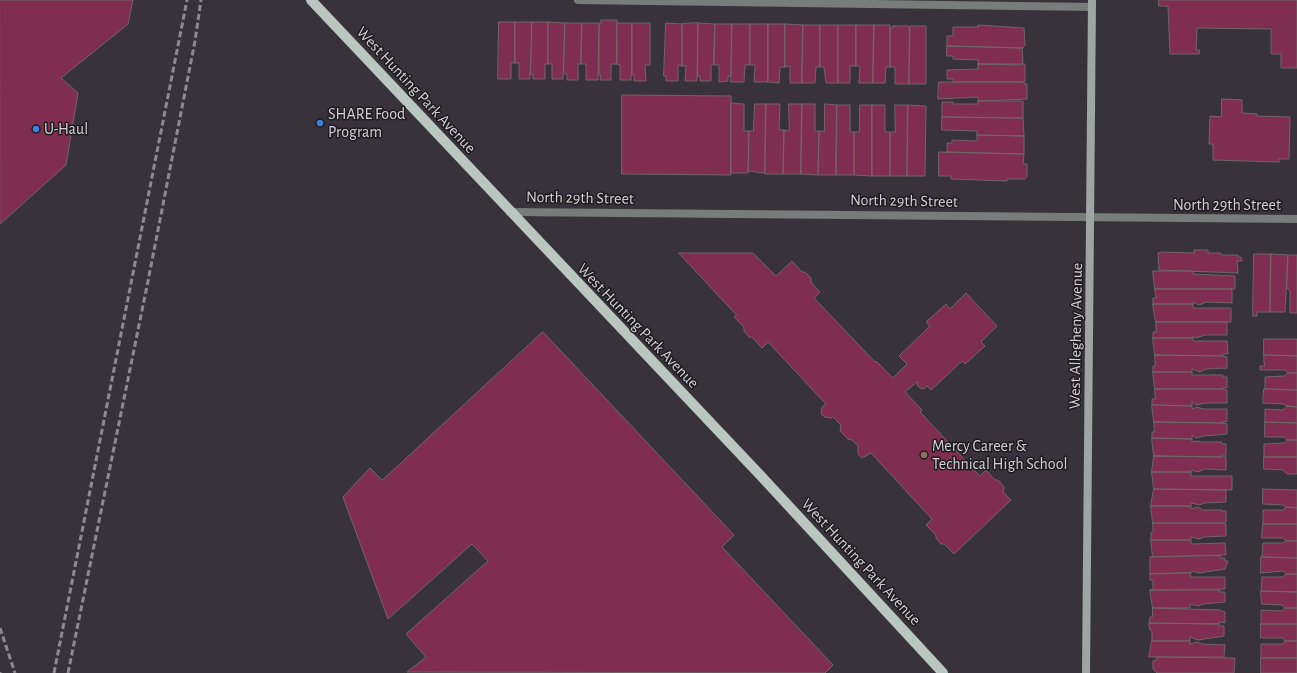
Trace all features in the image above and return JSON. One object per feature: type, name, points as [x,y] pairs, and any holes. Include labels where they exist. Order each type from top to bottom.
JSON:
[{"type":"main road","name":"West Hunting Park Avenue","points":[[311,0],[761,476],[943,673]]},
{"type":"main road","name":"West Allegheny Avenue","points":[[1086,673],[1091,255],[1092,4]]},
{"type":"street","points":[[578,0],[1092,4]]},
{"type":"street","name":"North 29th Street","points":[[510,212],[1297,219]]},
{"type":"building","name":"U-Haul","points":[[0,0],[133,0],[128,24],[61,78],[78,93],[66,165],[0,224]]},
{"type":"building","points":[[1159,0],[1297,0],[1297,68],[1281,68],[1281,54],[1271,54],[1271,29],[1197,28],[1196,50],[1200,50],[1199,54],[1170,54],[1168,6],[1159,6]]},
{"type":"building","points":[[601,20],[617,20],[617,64],[611,64],[611,80],[600,80],[601,75],[599,75],[599,23],[601,23]]},
{"type":"building","points":[[499,22],[515,22],[515,63],[511,63],[511,79],[498,79]]},
{"type":"building","points":[[515,22],[532,22],[530,79],[519,79],[519,63],[515,63]]},
{"type":"building","points":[[532,22],[548,22],[548,64],[545,64],[545,79],[533,79],[533,74],[531,74]]},
{"type":"building","points":[[548,22],[565,23],[563,79],[552,79],[552,64],[548,64]]},
{"type":"building","points":[[565,23],[582,23],[581,64],[578,64],[578,80],[567,80],[567,74],[564,74]]},
{"type":"building","points":[[582,23],[599,23],[598,80],[586,80],[586,64],[581,64]]},
{"type":"building","points":[[617,23],[632,23],[631,80],[620,80],[620,65],[617,64]]},
{"type":"building","points":[[632,23],[650,23],[650,65],[645,65],[646,81],[634,81],[634,75],[632,75]]},
{"type":"building","points":[[666,23],[682,24],[682,66],[678,65],[678,81],[666,81],[666,76],[664,76]]},
{"type":"building","points":[[698,23],[697,81],[685,81],[686,66],[682,66],[682,24]]},
{"type":"building","points":[[698,23],[715,24],[714,65],[711,65],[711,81],[700,81],[700,76],[698,76]]},
{"type":"building","points":[[715,24],[732,24],[731,76],[728,76],[728,81],[719,82],[719,65],[714,65]]},
{"type":"building","points":[[732,24],[750,24],[750,65],[745,65],[744,82],[731,82]]},
{"type":"building","points":[[750,24],[768,24],[768,82],[754,82],[755,65],[750,65]]},
{"type":"building","points":[[768,24],[785,24],[785,67],[780,67],[779,83],[768,82]]},
{"type":"building","points":[[785,24],[803,25],[802,83],[790,83],[790,66],[785,67]]},
{"type":"building","points":[[803,25],[820,25],[820,67],[816,67],[815,83],[802,83]]},
{"type":"building","points":[[820,25],[838,25],[838,83],[826,83],[824,67],[820,67]]},
{"type":"building","points":[[838,25],[856,25],[856,66],[850,66],[850,83],[838,83]]},
{"type":"building","points":[[856,25],[874,25],[873,83],[859,83],[860,66],[856,66]]},
{"type":"building","points":[[874,25],[890,25],[890,67],[886,67],[885,83],[873,83]]},
{"type":"building","points":[[978,25],[1024,28],[1025,45],[1023,48],[947,46],[947,36],[953,36],[953,27],[978,27]]},
{"type":"building","points":[[893,26],[908,26],[908,28],[910,28],[909,84],[895,84],[895,67],[890,67],[890,28]]},
{"type":"building","points":[[910,26],[926,26],[926,84],[909,84]]},
{"type":"building","points":[[947,46],[1022,48],[1023,62],[1022,65],[978,64],[978,60],[953,59],[953,56],[947,56]]},
{"type":"building","points":[[978,64],[1025,64],[1025,82],[953,82],[953,79],[947,79],[947,70],[978,69]]},
{"type":"building","points":[[939,82],[1024,82],[1024,84],[1027,84],[1027,99],[978,101],[978,97],[938,99]]},
{"type":"building","points":[[622,95],[731,96],[731,175],[622,174]]},
{"type":"building","points":[[1222,99],[1242,100],[1242,113],[1257,114],[1257,116],[1290,117],[1289,159],[1279,159],[1279,162],[1213,160],[1213,144],[1209,144],[1210,116],[1221,117]]},
{"type":"building","points":[[978,101],[1023,101],[1023,118],[942,117],[942,102],[953,102],[953,104],[978,104]]},
{"type":"building","points":[[731,103],[744,104],[744,131],[749,131],[748,173],[731,173]]},
{"type":"building","points":[[755,104],[766,104],[765,172],[763,173],[748,171],[749,131],[753,131]]},
{"type":"building","points":[[766,104],[780,104],[779,130],[784,130],[783,174],[765,174]]},
{"type":"building","points":[[789,104],[802,104],[801,174],[783,174],[784,130],[789,131]]},
{"type":"building","points":[[802,104],[815,104],[815,131],[819,131],[818,175],[801,174]]},
{"type":"building","points":[[825,104],[837,105],[836,175],[818,175],[819,131],[824,131]]},
{"type":"building","points":[[837,105],[850,105],[850,132],[854,132],[854,175],[836,175]]},
{"type":"building","points":[[860,105],[872,105],[872,176],[854,175],[854,132],[859,132]]},
{"type":"building","points":[[872,105],[885,105],[885,132],[890,132],[890,176],[872,176]]},
{"type":"building","points":[[895,105],[908,105],[907,176],[890,176],[890,132],[895,132]]},
{"type":"building","points":[[908,105],[926,106],[925,176],[907,176]]},
{"type":"building","points":[[942,117],[1023,118],[1024,136],[977,135],[977,131],[942,130]]},
{"type":"building","points":[[977,135],[1024,136],[1024,154],[947,152],[947,143],[952,143],[952,140],[977,141]]},
{"type":"building","points":[[939,152],[1024,154],[1023,164],[1027,164],[1027,177],[1025,179],[1007,179],[1007,181],[951,179],[951,176],[939,176]]},
{"type":"building","points":[[1194,250],[1208,250],[1208,253],[1221,253],[1221,255],[1238,255],[1238,257],[1241,257],[1242,261],[1237,261],[1238,273],[1159,270],[1158,253],[1194,253]]},
{"type":"building","points":[[679,253],[753,253],[776,276],[792,261],[802,272],[805,272],[811,278],[811,282],[820,292],[814,298],[875,362],[876,361],[893,378],[907,364],[899,356],[930,326],[926,322],[946,304],[950,309],[966,293],[997,326],[981,342],[985,346],[965,364],[962,361],[931,390],[927,386],[924,389],[920,388],[917,385],[918,381],[905,392],[922,410],[920,412],[980,476],[986,470],[1004,487],[1003,492],[1011,500],[954,554],[944,544],[941,544],[936,538],[936,535],[926,525],[932,519],[871,453],[862,458],[858,454],[858,446],[840,431],[841,425],[833,417],[825,417],[821,414],[822,407],[826,404],[768,342],[762,348],[753,338],[749,337],[744,331],[744,327],[734,317],[736,315]]},
{"type":"building","points":[[1254,254],[1271,254],[1270,312],[1257,312],[1257,316],[1253,316]]},
{"type":"building","points":[[1271,254],[1288,255],[1285,312],[1270,312]]},
{"type":"building","points":[[1288,255],[1297,255],[1297,313],[1290,313],[1290,291],[1287,288]]},
{"type":"building","points":[[1153,271],[1193,271],[1193,274],[1235,276],[1235,289],[1155,289]]},
{"type":"building","points":[[1155,289],[1232,289],[1232,303],[1206,302],[1199,305],[1193,302],[1193,304],[1153,304],[1153,298],[1156,298]]},
{"type":"building","points":[[1153,304],[1193,304],[1193,308],[1231,308],[1231,322],[1156,322]]},
{"type":"building","points":[[1156,322],[1227,322],[1227,335],[1205,335],[1196,338],[1193,336],[1193,338],[1153,338],[1153,332],[1156,332]]},
{"type":"building","points":[[543,332],[734,535],[722,547],[833,665],[825,673],[407,672],[426,657],[406,634],[488,561],[472,544],[388,619],[343,497],[370,468],[382,480]]},
{"type":"building","points":[[1153,338],[1193,338],[1193,341],[1227,341],[1228,354],[1223,354],[1223,356],[1155,355]]},
{"type":"building","points":[[1264,339],[1297,339],[1297,356],[1264,355]]},
{"type":"building","points":[[1155,355],[1223,356],[1227,357],[1227,368],[1206,369],[1200,372],[1192,369],[1192,372],[1153,372],[1153,366],[1155,366]]},
{"type":"building","points":[[1264,355],[1297,356],[1297,373],[1288,373],[1285,370],[1260,370],[1260,366],[1264,366]]},
{"type":"building","points":[[1153,372],[1192,372],[1192,375],[1223,375],[1223,377],[1227,377],[1227,388],[1155,389]]},
{"type":"building","points":[[1288,373],[1297,373],[1297,390],[1265,389],[1265,377],[1284,376]]},
{"type":"building","points":[[1155,389],[1223,389],[1227,390],[1227,403],[1205,403],[1196,405],[1192,402],[1192,406],[1152,405],[1152,399],[1155,399]]},
{"type":"building","points":[[1264,389],[1297,390],[1297,407],[1287,406],[1284,404],[1263,403]]},
{"type":"building","points":[[1152,405],[1192,406],[1192,409],[1197,407],[1203,409],[1227,409],[1227,422],[1154,422]]},
{"type":"building","points":[[1287,406],[1297,407],[1297,423],[1265,422],[1265,409],[1283,410]]},
{"type":"building","points":[[1154,422],[1223,423],[1227,424],[1227,434],[1196,438],[1192,435],[1192,439],[1152,438],[1152,432],[1154,432]]},
{"type":"building","points":[[1265,422],[1297,423],[1297,440],[1287,440],[1284,437],[1265,437]]},
{"type":"building","points":[[1152,438],[1192,439],[1192,442],[1222,442],[1222,444],[1226,444],[1226,455],[1221,455],[1221,457],[1154,456]]},
{"type":"building","points":[[1287,440],[1297,440],[1297,457],[1264,457],[1264,444],[1284,443]]},
{"type":"building","points":[[1154,456],[1226,457],[1226,470],[1205,469],[1198,472],[1191,470],[1191,472],[1152,472]]},
{"type":"building","points":[[1264,457],[1297,457],[1297,474],[1287,474],[1283,470],[1264,469]]},
{"type":"building","points":[[1152,472],[1191,472],[1191,476],[1232,476],[1232,490],[1154,489]]},
{"type":"building","points":[[1154,489],[1226,490],[1226,502],[1204,503],[1200,505],[1191,503],[1191,506],[1151,506]]},
{"type":"building","points":[[1263,489],[1297,490],[1297,508],[1286,507],[1283,505],[1263,504]]},
{"type":"building","points":[[1151,506],[1191,506],[1191,509],[1198,507],[1203,510],[1222,510],[1221,511],[1226,511],[1226,522],[1153,523]]},
{"type":"building","points":[[1286,507],[1297,508],[1297,524],[1263,524],[1263,510],[1283,510]]},
{"type":"building","points":[[1153,523],[1222,523],[1226,524],[1226,536],[1203,537],[1199,539],[1191,537],[1191,540],[1151,540]]},
{"type":"building","points":[[1263,524],[1297,524],[1297,541],[1286,541],[1283,538],[1262,538]]},
{"type":"building","points":[[1151,540],[1191,540],[1191,544],[1225,543],[1226,555],[1153,557]]},
{"type":"building","points":[[1286,541],[1297,541],[1297,558],[1262,557],[1263,543],[1282,543]]},
{"type":"building","points":[[1220,556],[1220,558],[1225,558],[1225,561],[1228,561],[1225,569],[1199,573],[1191,571],[1191,573],[1150,574],[1150,557]]},
{"type":"building","points":[[1261,557],[1297,558],[1297,574],[1286,574],[1283,571],[1261,573]]},
{"type":"building","points":[[1191,573],[1190,577],[1225,577],[1225,589],[1150,590],[1153,589],[1153,580],[1150,580],[1150,574]]},
{"type":"building","points":[[1286,574],[1297,574],[1297,592],[1261,591],[1262,577],[1283,577]]},
{"type":"building","points":[[1150,590],[1220,590],[1219,592],[1225,592],[1225,602],[1203,604],[1198,606],[1190,604],[1190,608],[1153,608]]},
{"type":"building","points":[[1261,591],[1297,592],[1297,608],[1285,608],[1282,605],[1262,604]]},
{"type":"building","points":[[1153,608],[1220,610],[1225,612],[1225,623],[1149,623],[1150,617],[1152,617]]},
{"type":"building","points":[[1285,608],[1297,608],[1297,624],[1261,624],[1261,610],[1282,611]]},
{"type":"building","points":[[1149,623],[1219,624],[1219,626],[1224,626],[1224,636],[1198,640],[1190,637],[1190,641],[1152,641],[1152,631],[1150,630]]},
{"type":"building","points":[[1261,624],[1297,624],[1297,641],[1285,641],[1283,638],[1261,638]]},
{"type":"building","points":[[1152,641],[1190,641],[1190,644],[1197,642],[1202,644],[1225,645],[1224,657],[1149,657]]},
{"type":"building","points":[[1285,641],[1297,641],[1297,658],[1261,658],[1261,644],[1282,644]]},
{"type":"building","points":[[1157,657],[1235,658],[1234,673],[1157,673],[1153,669],[1153,661],[1157,659]]},
{"type":"building","points":[[1261,658],[1297,658],[1297,673],[1261,673]]},
{"type":"railway","points":[[54,673],[187,0]]},
{"type":"railway","points":[[68,673],[148,281],[195,41],[201,0]]},
{"type":"railway","points":[[0,628],[15,673]]},
{"type":"place","name":"SHARE Food Program","points":[[320,123]]},
{"type":"place","name":"U-Haul","points":[[36,129]]},
{"type":"place","name":"Mercy Career & Technical High School","points":[[924,455]]}]
